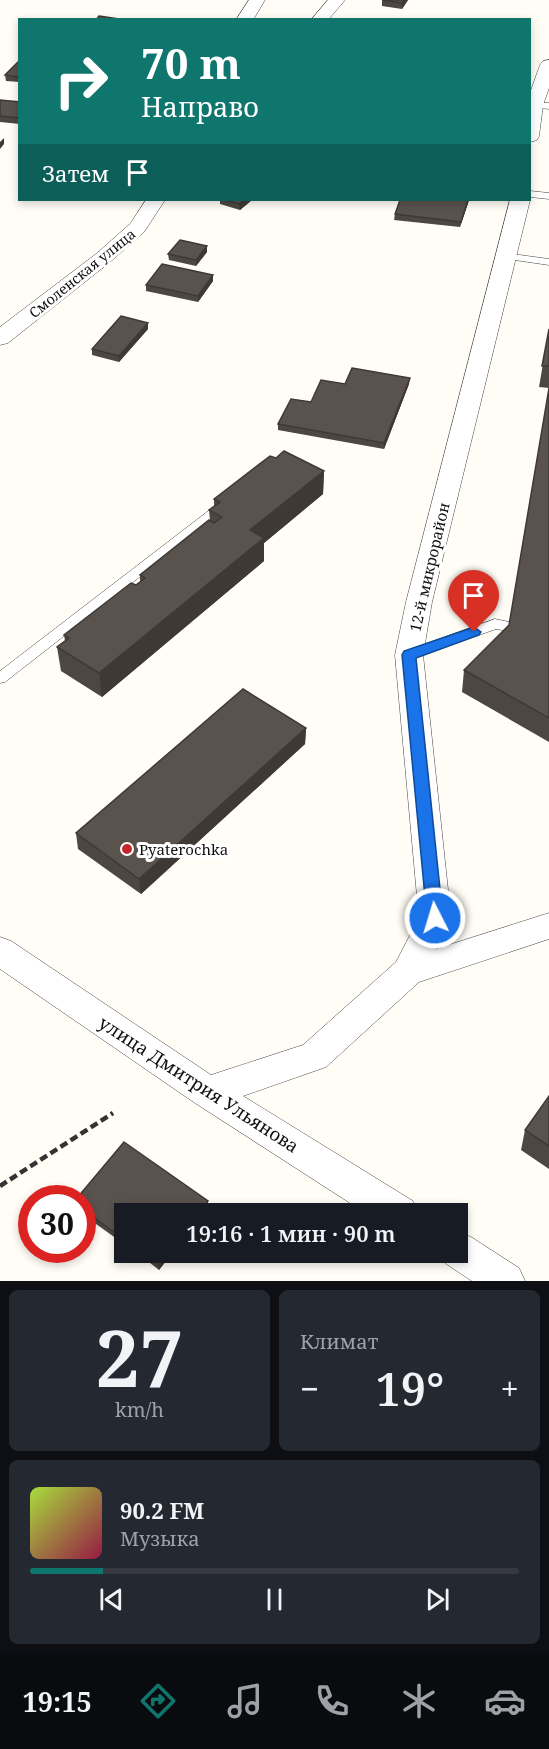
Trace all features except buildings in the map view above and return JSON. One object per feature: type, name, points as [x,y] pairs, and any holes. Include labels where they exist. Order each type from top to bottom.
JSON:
[{"type":"street","points":[[245,18],[257,0]]},
{"type":"street","points":[[322,18],[337,0]]},
{"type":"street","points":[[531,134],[542,106],[549,65]]},
{"type":"street","name":"Смоленская улица","points":[[0,338],[136,228],[154,201]]},
{"type":"street","name":"12-й микрорайон","points":[[207,1092],[314,1056],[408,972],[435,918],[409,655],[419,602],[520,201]]},
{"type":"street","name":"12-й микрорайон","points":[[408,972],[549,926]]},
{"type":"street","name":"улица Дмитрия Ульянова","points":[[0,951],[207,1092],[382,1203]]},
{"type":"street","points":[[468,1256],[506,1281]]},
{"type":"lane","points":[[531,194],[549,196]]},
{"type":"lane","points":[[505,256],[549,262]]},
{"type":"lane","points":[[0,678],[238,493]]},
{"type":"lane","points":[[409,655],[495,624],[509,626]]},
{"type":"path","points":[[0,1186],[113,1113]]},
{"type":"place","name":"Pyaterochka","points":[[127,849]]},
{"type":"route","points":[[435,918],[409,655],[474,632]]}]
